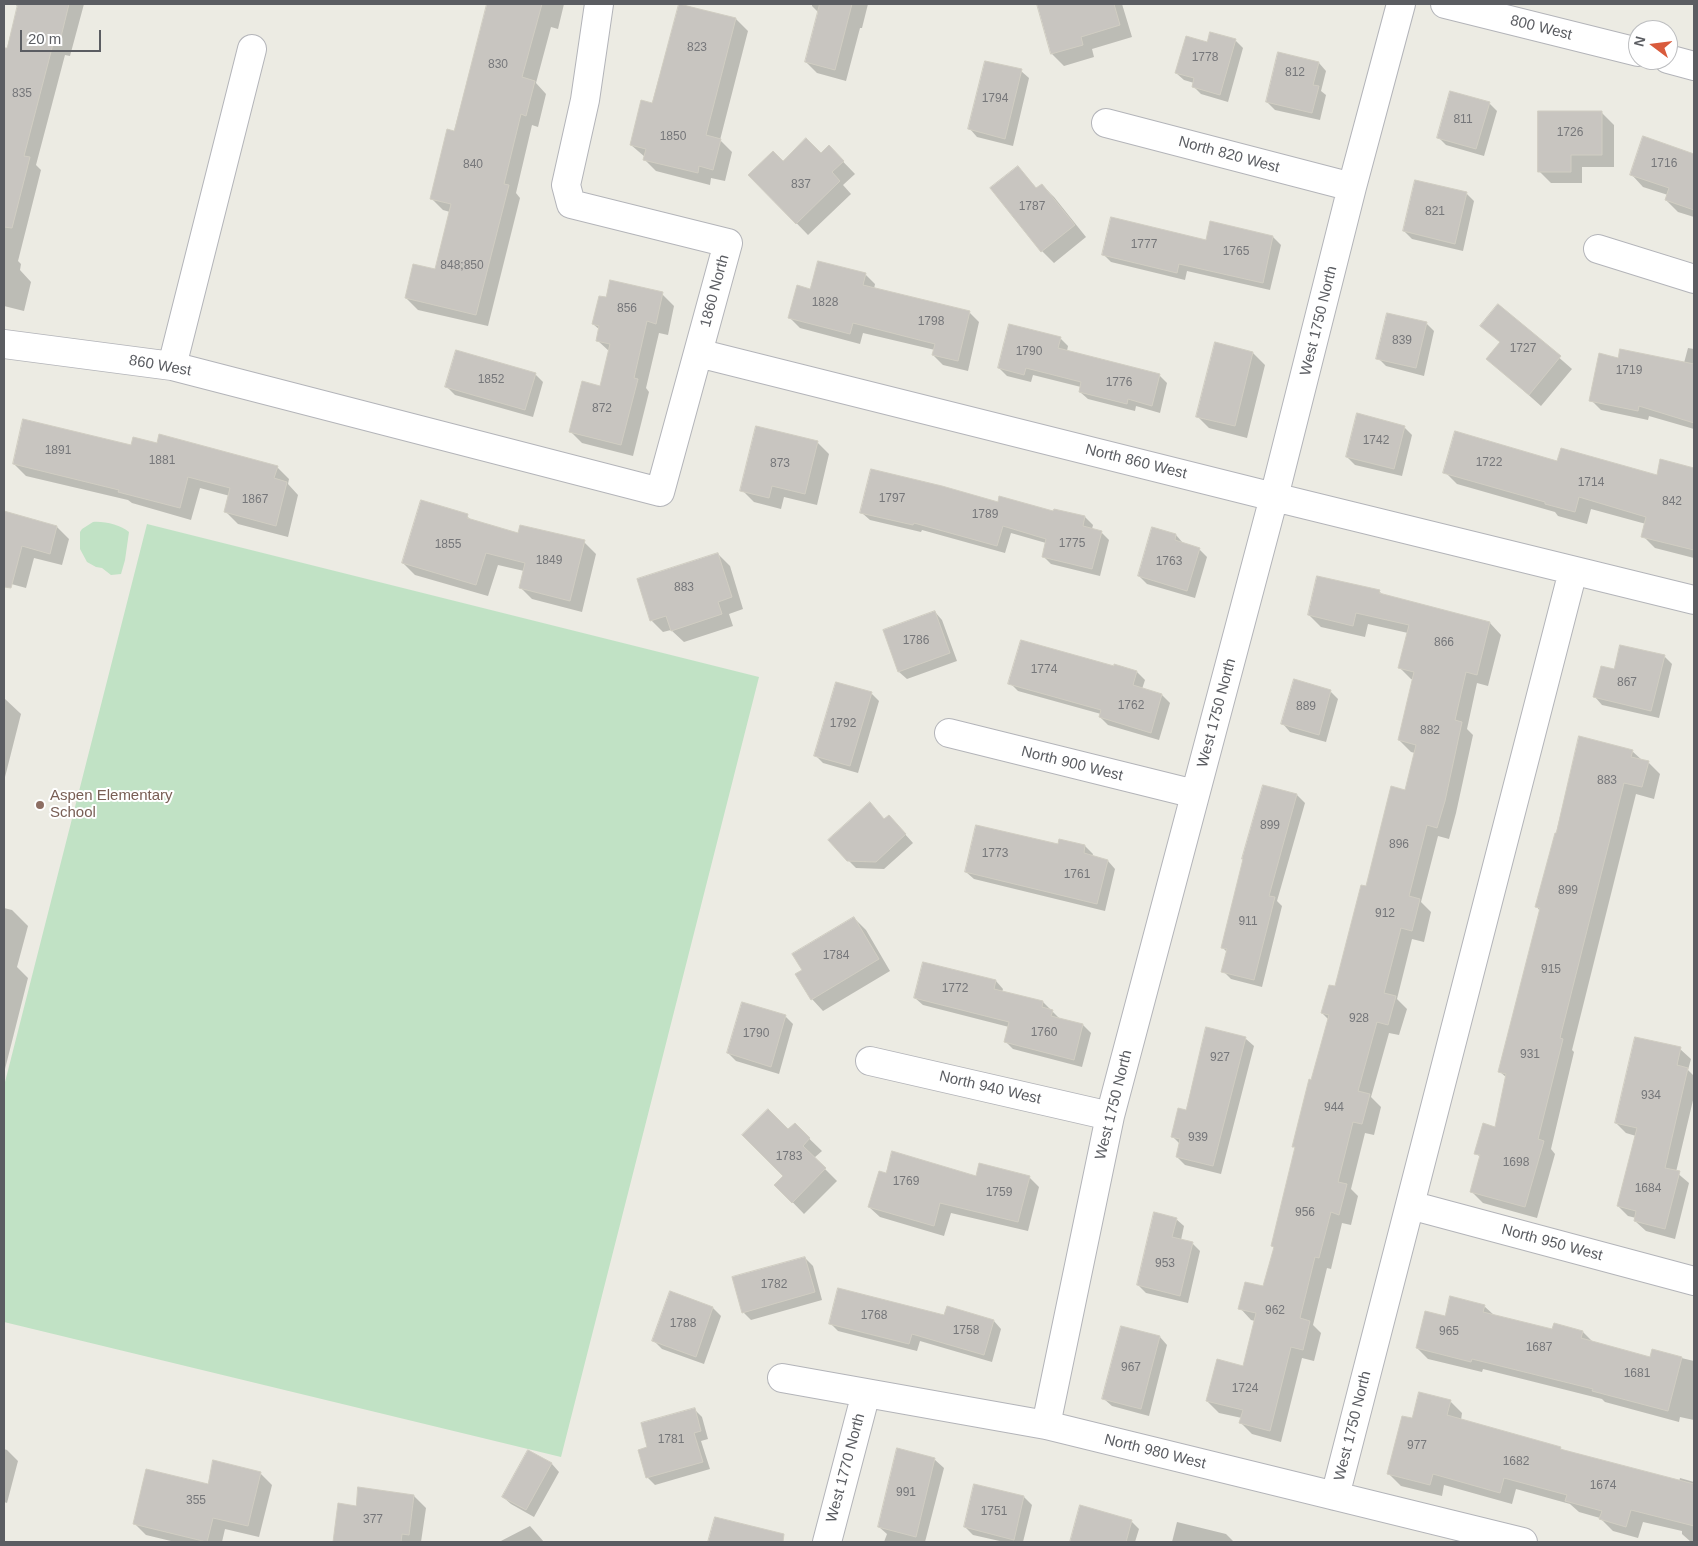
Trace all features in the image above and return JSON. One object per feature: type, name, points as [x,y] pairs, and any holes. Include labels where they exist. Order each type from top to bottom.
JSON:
[{"type":"street","name":"1860 North","points":[[516,456],[660,492],[728,243],[571,204],[566,185],[586,100],[599,4]]},
{"type":"street","name":"West 1750 North","points":[[1046,1425],[1110,1116],[1274,497],[1352,187],[1401,4]]},
{"type":"street","name":"800 West","points":[[1445,4],[1628,50]]},
{"type":"street","points":[[172,366],[252,49]]},
{"type":"street","points":[[1678,62],[1694,66]]},
{"type":"street","name":"North 820 West","points":[[1106,123],[1352,187]]},
{"type":"street","points":[[1598,249],[1694,279]]},
{"type":"street","name":"860 West","points":[[4,344],[172,366],[516,456]]},
{"type":"street","name":"North 860 West","points":[[698,353],[1694,600]]},
{"type":"street","name":"West 1750 North","points":[[1335,1496],[1574,571]]},
{"type":"street","name":"North 900 West","points":[[949,733],[1195,794]]},
{"type":"street","name":"North 940 West","points":[[870,1061],[1110,1116]]},
{"type":"street","name":"North 950 West","points":[[1410,1205],[1694,1281]]},
{"type":"street","name":"North 980 West","points":[[782,1378],[1046,1425],[1523,1542]]},
{"type":"street","name":"West 1770 North","points":[[827,1542],[866,1393]]},
{"type":"green space","points":[[93,522],[112,524],[122,527],[129,532],[121,574],[111,575],[102,568],[87,562],[80,549],[80,532]]},
{"type":"green space","points":[[147,524],[759,677],[561,1457],[4,1322],[4,1086]]},
{"type":"building","points":[[18,4],[69,4],[59,45],[53,44],[24,156],[30,157],[12,228],[4,227],[4,48],[7,48]]},
{"type":"building","points":[[487,4],[542,4],[522,77],[535,81],[526,116],[521,114],[504,184],[509,185],[476,315],[405,298],[413,264],[435,269],[451,204],[430,199],[447,129],[454,131]]},
{"type":"building","points":[[679,4],[736,18],[706,135],[721,139],[713,170],[699,166],[698,173],[643,160],[646,149],[630,145],[641,100],[652,103]]},
{"type":"building","points":[[820,4],[852,4],[835,70],[805,62]]},
{"type":"building","points":[[1037,4],[1114,4],[1120,25],[1081,37],[1083,45],[1051,54]]},
{"type":"building","points":[[1210,32],[1236,39],[1220,95],[1192,87],[1194,78],[1175,73],[1186,36],[1207,42]]},
{"type":"building","points":[[1278,52],[1319,62],[1313,85],[1319,86],[1312,113],[1266,102]]},
{"type":"building","points":[[985,61],[1022,69],[1005,139],[968,129]]},
{"type":"building","points":[[1450,91],[1490,102],[1476,149],[1437,138]]},
{"type":"building","points":[[1538,111],[1602,111],[1602,155],[1571,155],[1571,172],[1538,172]]},
{"type":"building","points":[[1643,136],[1694,154],[1694,210],[1665,200],[1669,188],[1630,175]]},
{"type":"building","points":[[806,138],[821,153],[829,145],[844,161],[832,172],[840,181],[796,224],[748,175],[773,151],[783,161]]},
{"type":"building","points":[[1018,166],[1036,188],[1042,184],[1075,225],[1041,252],[990,188]]},
{"type":"building","points":[[1415,180],[1467,192],[1455,244],[1403,231]]},
{"type":"building","points":[[1111,217],[1206,240],[1210,221],[1273,236],[1263,283],[1179,264],[1177,273],[1102,255]]},
{"type":"building","points":[[818,261],[866,273],[863,285],[970,311],[958,361],[932,355],[935,344],[853,323],[850,334],[788,318],[797,285],[810,289]]},
{"type":"building","points":[[610,280],[663,292],[656,324],[647,321],[634,378],[638,379],[621,445],[569,432],[582,381],[600,386],[610,344],[596,341],[599,326],[592,324],[599,296],[606,297]]},
{"type":"building","points":[[1498,304],[1561,356],[1529,395],[1486,359],[1500,342],[1480,326]]},
{"type":"building","points":[[1387,313],[1427,322],[1416,368],[1376,359]]},
{"type":"building","points":[[1009,324],[1061,337],[1058,348],[1160,374],[1152,406],[1128,399],[1127,404],[1079,392],[1081,382],[1026,368],[1024,375],[998,368]]},
{"type":"building","points":[[1215,342],[1253,352],[1235,426],[1196,417]]},
{"type":"building","points":[[1620,349],[1694,364],[1694,423],[1639,406],[1638,411],[1589,401],[1599,353],[1618,358]]},
{"type":"building","points":[[456,350],[536,373],[525,410],[445,387]]},
{"type":"building","points":[[1357,413],[1405,426],[1394,469],[1346,457]]},
{"type":"building","points":[[23,419],[131,445],[133,437],[157,443],[159,434],[278,466],[274,478],[287,482],[276,526],[224,512],[230,488],[188,477],[180,508],[118,492],[119,490],[13,464]]},
{"type":"building","points":[[756,426],[818,441],[805,494],[772,486],[769,498],[740,491]]},
{"type":"building","points":[[1455,431],[1557,461],[1561,448],[1657,475],[1660,459],[1694,468],[1694,550],[1641,537],[1646,517],[1579,497],[1575,512],[1443,473]]},
{"type":"building","points":[[871,469],[998,502],[999,496],[1053,511],[1054,509],[1085,516],[1083,526],[1102,531],[1092,569],[1042,557],[1046,539],[1003,526],[997,546],[914,523],[913,525],[860,513]]},
{"type":"building","points":[[421,500],[468,514],[467,518],[518,533],[520,525],[585,540],[570,601],[519,588],[525,563],[486,553],[476,585],[402,563]]},
{"type":"building","points":[[4,511],[57,526],[50,554],[22,546],[11,588],[4,587]]},
{"type":"building","points":[[1152,527],[1176,534],[1175,540],[1200,548],[1187,591],[1138,576]]},
{"type":"building","points":[[718,553],[732,597],[718,602],[722,614],[671,631],[666,616],[650,621],[637,579]]},
{"type":"building","points":[[1317,576],[1380,590],[1379,593],[1490,622],[1477,675],[1466,672],[1455,720],[1462,722],[1445,801],[1437,828],[1427,825],[1409,896],[1420,899],[1412,931],[1401,928],[1384,993],[1396,996],[1388,1025],[1377,1022],[1358,1091],[1370,1094],[1362,1124],[1353,1122],[1338,1182],[1347,1184],[1339,1215],[1331,1212],[1319,1258],[1315,1257],[1300,1318],[1310,1321],[1303,1350],[1291,1347],[1270,1431],[1239,1423],[1243,1410],[1206,1401],[1217,1359],[1243,1366],[1256,1313],[1238,1309],[1245,1282],[1263,1286],[1274,1247],[1271,1246],[1295,1147],[1292,1147],[1309,1079],[1311,1080],[1329,1015],[1321,1013],[1329,985],[1335,986],[1361,885],[1366,886],[1391,786],[1405,790],[1416,745],[1398,740],[1414,672],[1398,668],[1409,625],[1356,613],[1353,626],[1308,615]]},
{"type":"building","points":[[935,611],[950,653],[898,672],[883,630]]},
{"type":"building","points":[[1021,640],[1137,671],[1133,685],[1162,694],[1151,733],[1099,717],[1101,710],[1008,684]]},
{"type":"building","points":[[1620,645],[1665,655],[1651,711],[1593,697],[1601,666],[1614,669]]},
{"type":"building","points":[[1294,679],[1331,690],[1319,735],[1281,724]]},
{"type":"building","points":[[836,682],[872,692],[850,766],[814,756]]},
{"type":"building","points":[[1579,736],[1633,750],[1631,757],[1649,761],[1642,787],[1624,783],[1560,1038],[1563,1039],[1538,1139],[1544,1141],[1525,1207],[1470,1192],[1480,1155],[1474,1154],[1483,1123],[1495,1127],[1506,1074],[1498,1072],[1540,908],[1535,907],[1556,833]]},
{"type":"building","points":[[1263,785],[1297,794],[1269,896],[1275,897],[1254,980],[1221,972],[1227,949],[1221,948],[1242,859]]},
{"type":"building","points":[[870,802],[884,819],[889,815],[906,834],[876,862],[847,861],[828,840]]},
{"type":"building","points":[[976,825],[1058,844],[1059,839],[1085,845],[1084,853],[1108,860],[1097,904],[965,872]]},
{"type":"building","points":[[854,917],[879,959],[811,1000],[795,974],[802,970],[792,954]]},
{"type":"building","points":[[923,962],[996,980],[994,989],[1043,1001],[1042,1007],[1053,1010],[1051,1016],[1083,1024],[1074,1060],[1004,1042],[1009,1022],[914,998]]},
{"type":"building","points":[[742,1002],[786,1015],[771,1067],[727,1053]]},
{"type":"building","points":[[1206,1027],[1246,1037],[1213,1166],[1176,1157],[1180,1139],[1171,1137],[1178,1108],[1186,1110]]},
{"type":"building","points":[[1635,1037],[1681,1047],[1677,1065],[1688,1068],[1665,1168],[1680,1171],[1665,1229],[1634,1221],[1636,1211],[1617,1206],[1637,1128],[1615,1123]]},
{"type":"building","points":[[768,1109],[788,1129],[795,1123],[810,1138],[803,1146],[826,1168],[792,1203],[774,1185],[783,1176],[742,1135]]},
{"type":"building","points":[[892,1151],[976,1176],[979,1163],[1030,1176],[1018,1222],[940,1203],[934,1226],[868,1207],[879,1171],[886,1173]]},
{"type":"building","points":[[1154,1212],[1177,1218],[1172,1237],[1193,1242],[1180,1296],[1137,1285]]},
{"type":"building","points":[[805,1257],[815,1292],[742,1313],[732,1277]]},
{"type":"building","points":[[838,1288],[944,1315],[947,1306],[994,1320],[984,1355],[912,1334],[909,1344],[829,1324]]},
{"type":"building","points":[[670,1291],[713,1307],[696,1357],[652,1341]]},
{"type":"building","points":[[1450,1296],[1485,1305],[1483,1312],[1552,1329],[1554,1323],[1583,1331],[1581,1338],[1650,1357],[1652,1349],[1682,1357],[1668,1411],[1592,1391],[1593,1389],[1472,1359],[1471,1362],[1416,1348],[1425,1311],[1445,1316]]},
{"type":"building","points":[[1121,1326],[1160,1336],[1141,1409],[1102,1399]]},
{"type":"building","points":[[1419,1392],[1451,1400],[1447,1415],[1561,1447],[1560,1449],[1694,1484],[1694,1526],[1631,1510],[1626,1527],[1599,1519],[1602,1511],[1565,1501],[1567,1495],[1504,1478],[1500,1493],[1433,1474],[1430,1485],[1387,1474],[1402,1416],[1412,1418]]},
{"type":"building","points":[[695,1408],[701,1431],[694,1433],[703,1462],[646,1478],[638,1450],[647,1447],[641,1423]]},
{"type":"building","points":[[897,1448],[935,1458],[916,1537],[878,1527]]},
{"type":"building","points":[[528,1450],[552,1463],[526,1510],[502,1497]]},
{"type":"building","points":[[213,1460],[261,1472],[248,1526],[213,1518],[207,1542],[133,1524],[146,1469],[208,1484]]},
{"type":"building","points":[[974,1484],[1024,1496],[1014,1540],[964,1527]]},
{"type":"building","points":[[358,1487],[414,1495],[409,1535],[402,1534],[401,1542],[333,1542],[338,1503],[356,1506]]},
{"type":"building","points":[[1080,1505],[1132,1520],[1126,1542],[1070,1542]]},
{"type":"building","points":[[715,1517],[784,1534],[783,1542],[708,1542]]},
{"type":"place","name":"Aspen Elementary School","points":[[40,805]]}]
